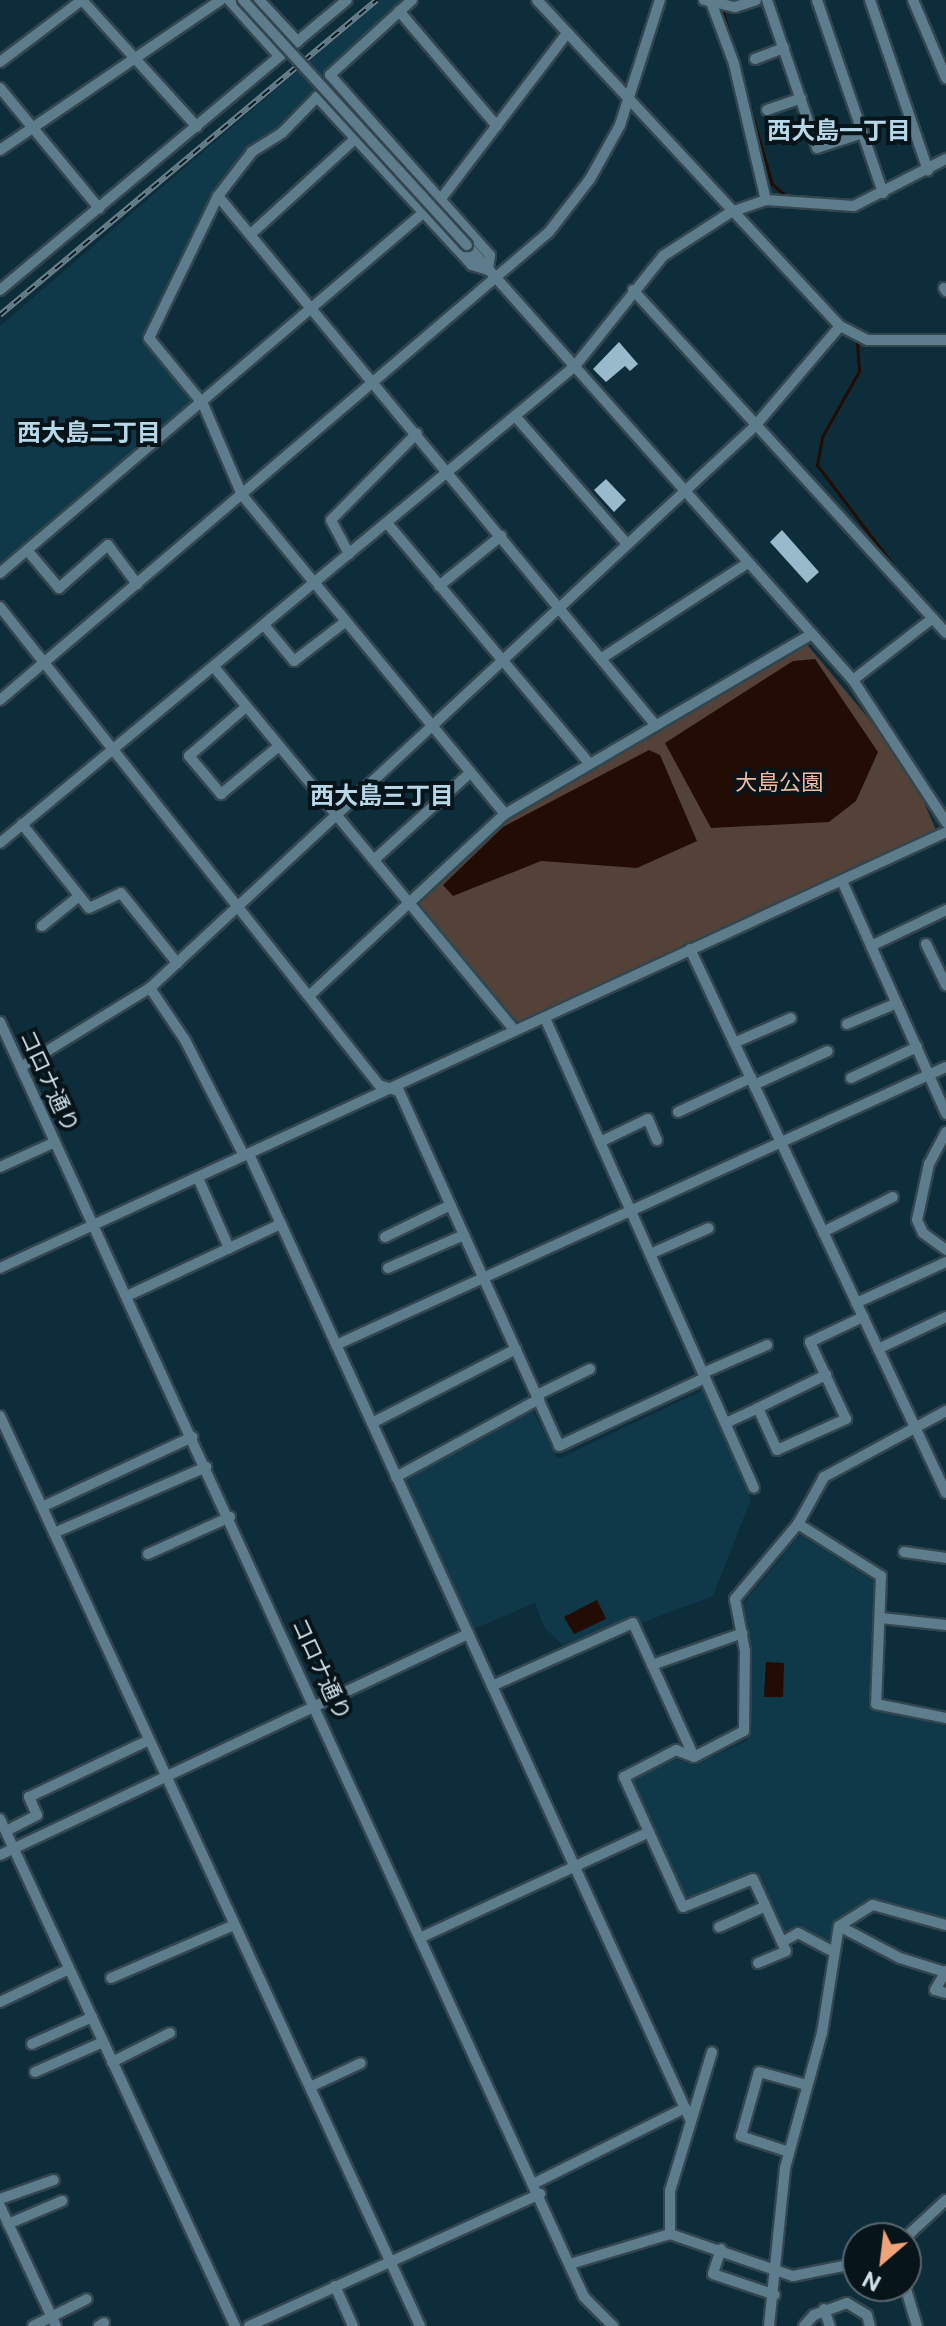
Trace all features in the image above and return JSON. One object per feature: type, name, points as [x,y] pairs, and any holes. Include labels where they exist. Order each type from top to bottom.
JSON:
[{"type":"street","points":[[0,62],[82,0],[197,127]]},
{"type":"street","points":[[0,150],[30,125],[137,61],[221,0]]},
{"type":"street","points":[[229,0],[279,56]]},
{"type":"street","points":[[243,0],[467,245],[853,680],[946,822]]},
{"type":"street","points":[[259,0],[298,42]]},
{"type":"street","points":[[0,290],[347,0]]},
{"type":"street","points":[[412,0],[330,75],[490,255],[488,270]]},
{"type":"street","points":[[537,0],[840,326],[867,340],[946,340]]},
{"type":"street","points":[[0,700],[497,280],[571,205],[629,102],[660,0]]},
{"type":"street","points":[[708,1],[735,7],[756,0]]},
{"type":"street","points":[[767,0],[817,148],[863,133]]},
{"type":"street","points":[[817,0],[883,193]]},
{"type":"street","points":[[870,0],[928,170]]},
{"type":"street","points":[[913,0],[946,78]]},
{"type":"street","points":[[708,1],[734,64],[766,200]]},
{"type":"street","points":[[399,11],[497,126]]},
{"type":"street","points":[[440,200],[567,33]]},
{"type":"street","points":[[755,59],[784,48]]},
{"type":"street","points":[[0,88],[99,208]]},
{"type":"street","points":[[488,270],[472,265],[317,97],[282,133],[252,152],[218,196],[149,338],[203,404],[242,495],[505,814]]},
{"type":"street","points":[[767,110],[801,98]]},
{"type":"street","points":[[252,233],[356,138]]},
{"type":"street","points":[[0,843],[575,366],[663,256],[731,212],[766,200],[837,209],[883,193],[946,159]]},
{"type":"street","points":[[218,196],[252,233],[653,722]]},
{"type":"street","points":[[0,573],[203,404],[423,213]]},
{"type":"street","points":[[633,290],[946,633]]},
{"type":"street","points":[[21,1067],[150,988],[755,426],[840,326]]},
{"type":"street","points":[[515,416],[627,544]]},
{"type":"street","points":[[349,554],[331,520],[417,433]]},
{"type":"street","points":[[387,523],[588,762]]},
{"type":"street","points":[[439,586],[501,536]]},
{"type":"street","points":[[27,550],[59,588],[108,545],[137,584]]},
{"type":"street","points":[[602,658],[748,563]]},
{"type":"street","points":[[0,607],[379,1085],[392,1086]]},
{"type":"street","points":[[853,680],[933,618]]},
{"type":"street","points":[[264,625],[294,661],[345,622]]},
{"type":"street","points":[[310,995],[505,814],[653,722],[812,634]]},
{"type":"street","points":[[214,667],[515,1031]]},
{"type":"street","points":[[246,707],[189,756],[221,794],[279,746]]},
{"type":"street","points":[[375,859],[470,773]]},
{"type":"street","points":[[22,824],[79,896],[93,909],[117,893],[124,896],[177,963]]},
{"type":"street","points":[[0,1268],[946,832]]},
{"type":"street","points":[[842,881],[946,1114]]},
{"type":"street","points":[[42,926],[79,896]]},
{"type":"street","points":[[871,946],[946,910]]},
{"type":"street","points":[[926,944],[942,964],[946,985]]},
{"type":"street","points":[[690,949],[914,1425],[942,1473],[946,1493]]},
{"type":"street","points":[[150,988],[185,1040],[281,1224],[691,2121]]},
{"type":"street","points":[[847,1024],[897,1003]]},
{"type":"street","points":[[545,1018],[754,1488]]},
{"type":"street","points":[[734,1043],[791,1018]]},
{"type":"street","name":"コロナ通り","points":[[0,1022],[230,1517],[540,2194],[584,2297],[613,2326]]},
{"type":"street","points":[[851,1078],[917,1047]]},
{"type":"street","points":[[678,1112],[828,1051]]},
{"type":"street","points":[[336,1345],[946,1067]]},
{"type":"street","points":[[392,1086],[451,1205],[559,1446],[767,1345]]},
{"type":"street","points":[[600,1142],[648,1119],[657,1140]]},
{"type":"street","points":[[946,1132],[929,1164],[917,1220],[923,1233],[946,1250]]},
{"type":"street","points":[[0,1167],[55,1142]]},
{"type":"street","points":[[198,1178],[229,1248]]},
{"type":"street","points":[[823,1232],[893,1197]]},
{"type":"street","points":[[385,1237],[451,1205]]},
{"type":"street","points":[[127,1296],[281,1224]]},
{"type":"street","points":[[650,1254],[709,1228]]},
{"type":"street","points":[[388,1268],[464,1235]]},
{"type":"street","points":[[856,1303],[946,1262]]},
{"type":"street","points":[[758,1408],[777,1450],[846,1419],[810,1342],[863,1317]]},
{"type":"street","points":[[878,1349],[946,1317]]},
{"type":"street","points":[[372,1423],[516,1349]]},
{"type":"street","points":[[396,1477],[590,1369]]},
{"type":"street","points":[[726,1423],[826,1375]]},
{"type":"street","points":[[758,1963],[786,1951],[753,1879],[683,1907],[624,1777],[676,1750],[694,1757],[744,1731],[743,1633],[735,1599],[798,1524],[824,1477],[914,1425],[946,1411]]},
{"type":"street","points":[[0,1416],[420,2326]]},
{"type":"street","points":[[42,1507],[192,1437]]},
{"type":"street","points":[[54,1533],[206,1467]]},
{"type":"street","points":[[148,1554],[230,1517]]},
{"type":"street","points":[[798,1524],[881,1576],[876,1704],[946,1718]]},
{"type":"street","points":[[904,1552],[946,1558]]},
{"type":"street","points":[[881,1618],[946,1625]]},
{"type":"street","points":[[492,1686],[633,1623],[694,1757]]},
{"type":"street","points":[[652,1665],[743,1633]]},
{"type":"street","points":[[0,1855],[468,1634]]},
{"type":"street","points":[[6,1831],[37,1815],[29,1797],[149,1740]]},
{"type":"street","points":[[0,1819],[235,2326]]},
{"type":"street","points":[[422,1937],[649,1832]]},
{"type":"street","points":[[769,2326],[778,2272],[789,2152],[828,2003],[839,1926],[873,1905],[946,1925]]},
{"type":"street","points":[[719,1927],[766,1906]]},
{"type":"street","points":[[111,1978],[234,1925]]},
{"type":"street","points":[[839,1926],[900,1958],[946,1972],[935,1990],[946,1993]]},
{"type":"street","points":[[782,1942],[798,1933],[833,1952]]},
{"type":"street","points":[[0,2002],[69,1969]]},
{"type":"street","points":[[32,2044],[92,2017]]},
{"type":"street","points":[[112,2062],[170,2033]]},
{"type":"street","points":[[35,2072],[103,2042]]},
{"type":"street","points":[[670,2234],[670,2191],[712,2052]]},
{"type":"street","points":[[310,2087],[361,2063]]},
{"type":"street","points":[[789,2152],[741,2136],[759,2072],[807,2085]]},
{"type":"street","points":[[535,2183],[685,2108]]},
{"type":"street","points":[[0,2199],[54,2180]]},
{"type":"street","points":[[249,2326],[540,2194]]},
{"type":"street","points":[[922,2222],[946,2200]]},
{"type":"street","points":[[8,2224],[62,2201]]},
{"type":"street","points":[[0,2206],[54,2322]]},
{"type":"street","points":[[570,2264],[670,2234],[793,2276],[842,2266]]},
{"type":"street","points":[[721,2249],[713,2274],[775,2295]]},
{"type":"street","points":[[335,2286],[353,2326]]},
{"type":"street","points":[[33,2326],[54,2322],[87,2299]]},
{"type":"street","points":[[910,2302],[917,2326]]},
{"type":"street","points":[[804,2326],[824,2309],[847,2303],[867,2315],[870,2326]]},
{"type":"street","points":[[824,2309],[830,2326]]},
{"type":"shaded area","points":[[380,0],[404,0],[228,175],[176,263],[142,338],[192,399],[186,410],[0,568],[0,326]]},
{"type":"shaded area","points":[[815,659],[878,752],[856,801],[829,822],[711,828],[665,743],[793,661]]},
{"type":"shaded area","points":[[649,750],[660,755],[697,841],[637,868],[541,861],[453,896],[443,885],[503,827]]},
{"type":"shaded area","points":[[707,1388],[751,1499],[713,1596],[641,1623],[626,1620],[565,1647],[544,1627],[535,1603],[471,1630],[402,1481],[532,1409],[558,1459]]},
{"type":"shaded area","points":[[800,1535],[876,1583],[874,1709],[946,1726],[946,1922],[872,1903],[837,1923],[829,1947],[801,1931],[781,1934],[754,1874],[685,1904],[630,1781],[675,1759],[695,1765],[748,1740],[750,1651],[741,1606]]},
{"type":"shaded area","points":[[597,1600],[606,1619],[574,1634],[564,1617]]},
{"type":"shaded area","points":[[766,1662],[784,1663],[783,1697],[764,1697]]},
{"type":"green space","name":"大島公園","points":[[805,642],[908,766],[936,830],[516,1024],[417,902],[504,820]]},
{"type":"building","points":[[619,342],[638,364],[630,371],[625,366],[606,382],[593,369]]},
{"type":"building","points":[[606,479],[626,500],[614,512],[594,490]]},
{"type":"building","points":[[782,530],[819,572],[807,583],[770,542]]},
{"type":"waterway","points":[[722,9],[772,184],[790,199]]},
{"type":"waterway","points":[[857,343],[859,371],[822,437],[817,465],[908,585]]},
{"type":"waterway","points":[[912,591],[946,624]]},
{"type":"railway","points":[[0,315],[377,0]]},
{"type":"district","name":"西大島一丁目","points":[[839,131]]},
{"type":"district","name":"西大島二丁目","points":[[89,433]]},
{"type":"district","name":"西大島三丁目","points":[[382,796]]}]
